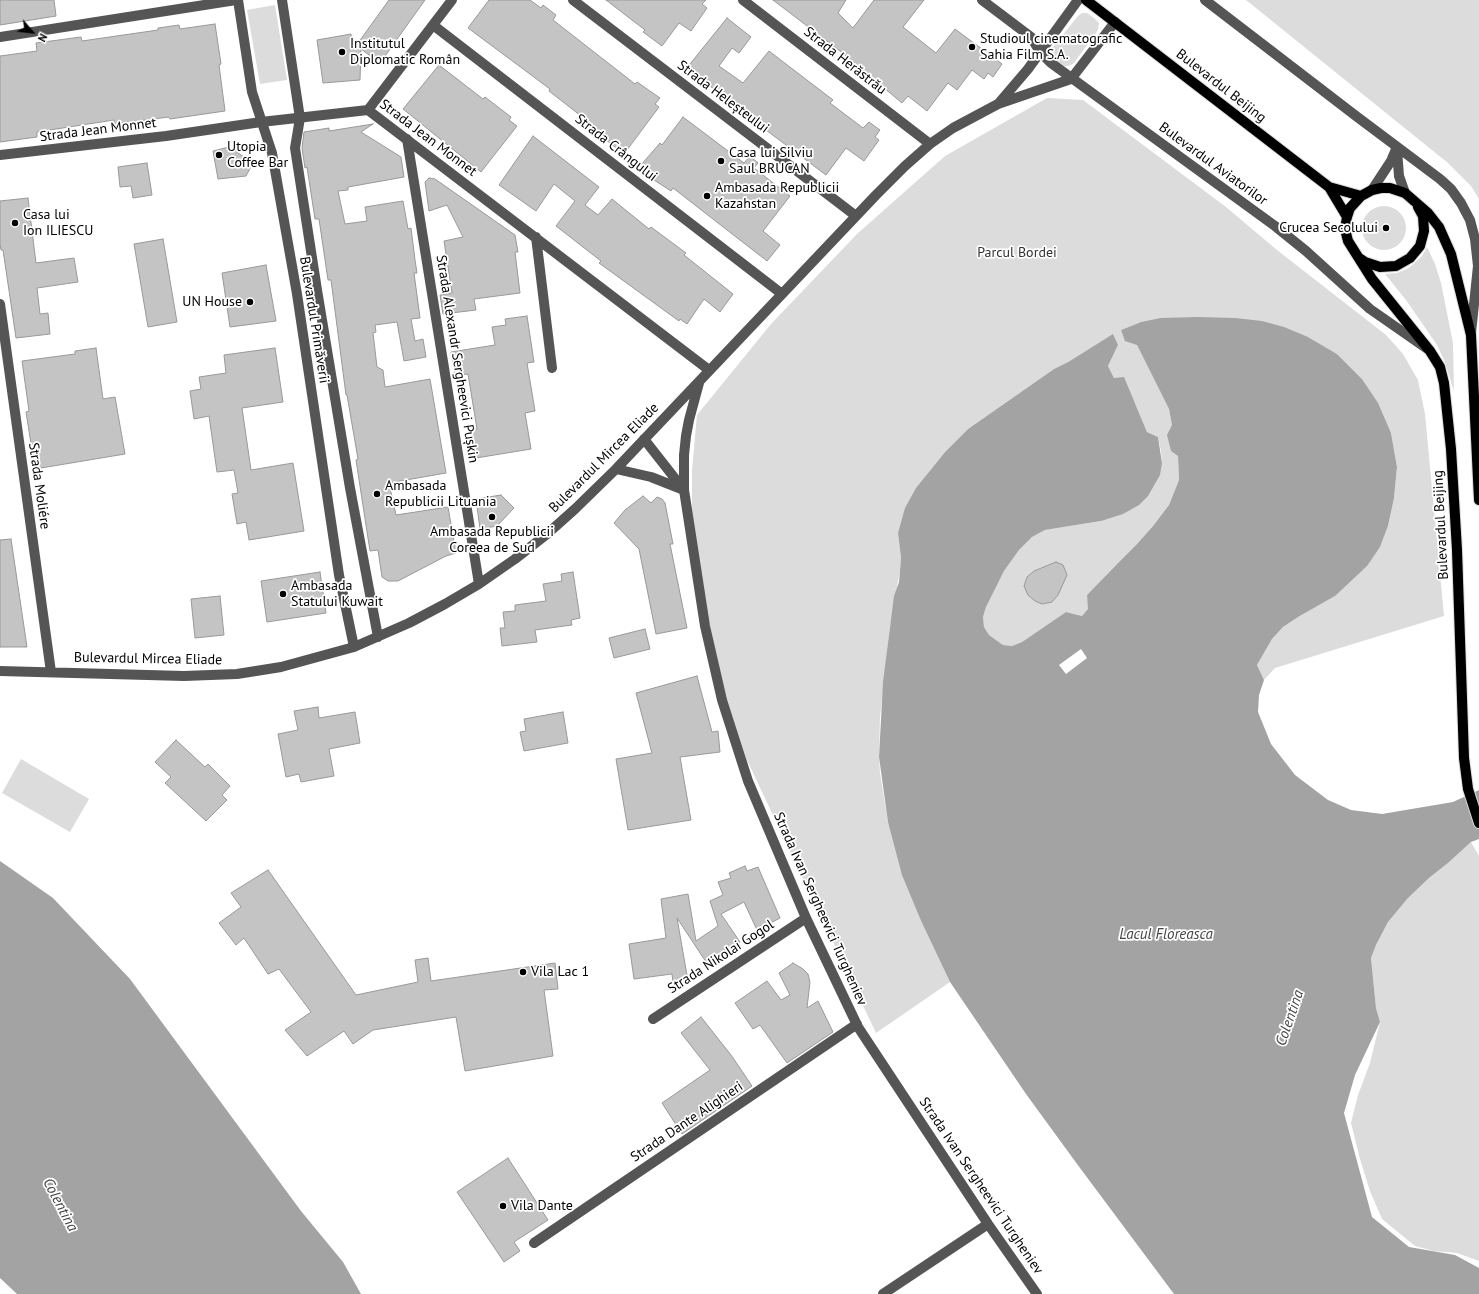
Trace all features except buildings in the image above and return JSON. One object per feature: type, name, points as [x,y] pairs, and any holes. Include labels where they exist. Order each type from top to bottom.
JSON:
[{"type":"main road","name":"Bulevardul Beijing","points":[[1086,0],[1329,187],[1347,217],[1345,229],[1348,241],[1354,252],[1372,279],[1430,351],[1440,368],[1444,383],[1450,434],[1457,550],[1464,758],[1468,789],[1479,823]]},
{"type":"main road","name":"Bulevardul Beijing","points":[[1329,187],[1361,196]]},
{"type":"main road","points":[[1347,217],[1350,208],[1361,196],[1372,190],[1390,188],[1404,193],[1428,213],[1439,227],[1446,241],[1453,260],[1471,335],[1479,500]]},
{"type":"main road","points":[[1354,252],[1365,262],[1380,267],[1396,266],[1410,258],[1420,246],[1424,231],[1423,216],[1415,202]]},
{"type":"street","points":[[0,37],[237,0]]},
{"type":"street","name":"Bulevardul Primăverii","points":[[237,0],[252,92],[272,152],[297,294],[339,575],[354,646]]},
{"type":"street","name":"Bulevardul Primăverii","points":[[282,0],[300,118],[295,148],[296,155],[349,480],[378,637]]},
{"type":"street","points":[[368,110],[452,0]]},
{"type":"street","name":"Strada Heleșteului","points":[[573,0],[856,216]]},
{"type":"street","name":"Strada Herăstrău","points":[[743,0],[930,144]]},
{"type":"street","name":"Bulevardul Aviatorilor","points":[[982,0],[1031,37],[1040,52],[1051,64],[1275,226],[1370,309],[1430,351]]},
{"type":"street","name":"Bulevardul Mircea Eliade","points":[[998,104],[1024,73],[1078,0]]},
{"type":"street","points":[[1204,0],[1440,178],[1451,189],[1461,203],[1470,220],[1476,239],[1478,266],[1471,335]]},
{"type":"street","points":[[1071,79],[1115,22]]},
{"type":"street","name":"Strada Crângului","points":[[433,25],[782,294]]},
{"type":"street","name":"Bulevardul Mircea Eliade","points":[[0,671],[184,676],[237,674],[281,667],[354,646],[378,637],[433,610],[479,584],[548,534],[616,469],[856,216],[905,166],[930,144],[953,128],[998,104],[1071,79]]},
{"type":"street","name":"Strada Jean Monnet","points":[[0,155],[166,136],[261,122],[368,110],[710,370]]},
{"type":"street","name":"Strada Alexandr Sergheevici Pușkin","points":[[407,139],[479,584]]},
{"type":"street","points":[[1372,190],[1391,161],[1397,147]]},
{"type":"street","points":[[1397,147],[1399,176],[1404,193]]},
{"type":"street","points":[[536,237],[552,368]]},
{"type":"street","name":"Strada Moliére","points":[[0,304],[51,672]]},
{"type":"street","name":"Strada Ivan Sergheevici Turgheniev","points":[[700,382],[692,407],[686,436],[684,455],[684,490],[705,626],[722,700],[748,781],[806,918],[857,1024],[988,1224],[1036,1294]]},
{"type":"street","name":"Strada Ivan Sergheevici Turgheniev","points":[[644,439],[684,490]]},
{"type":"street","points":[[616,469],[651,477],[684,490]]},
{"type":"street","name":"Strada Nikolai Gogol","points":[[652,1019],[806,918]]},
{"type":"street","name":"Strada Dante Alighieri","points":[[534,1243],[857,1024]]},
{"type":"street","points":[[883,1294],[988,1224]]},
{"type":"green space","points":[[1246,0],[1479,0],[1479,199],[1471,186],[1448,163]]},
{"type":"green space","points":[[275,5],[287,80],[260,84],[247,10]]},
{"type":"green space","points":[[1082,13],[1087,13],[1099,23],[1098,30],[1074,63],[1069,66],[1064,66],[1055,60],[1051,54],[1053,47]]},
{"type":"green space","name":"Parcul Bordei","points":[[1047,98],[1083,100],[1226,207],[1277,250],[1386,335],[1403,354],[1418,380],[1425,414],[1444,616],[1275,668],[1264,680],[1257,665],[1272,639],[1283,627],[1335,596],[1380,547],[1388,526],[1394,498],[1397,467],[1391,433],[1362,379],[1337,354],[1308,337],[1160,318],[1141,322],[1121,330],[1137,345],[1169,409],[1178,456],[1179,480],[1169,505],[1153,526],[1087,595],[1089,609],[1082,616],[1066,612],[1022,642],[1012,646],[1003,645],[989,635],[984,627],[983,617],[986,607],[1004,571],[1019,550],[1032,537],[1045,530],[1101,521],[1162,463],[1161,451],[1158,437],[1147,432],[1135,403],[1114,378],[1108,366],[1118,345],[1070,361],[1054,369],[968,429],[945,452],[928,473],[898,533],[901,558],[900,570],[890,626],[880,717],[880,773],[888,822],[922,923],[950,982],[876,1033],[746,758],[722,683],[707,612],[692,521],[692,470],[697,415],[771,324],[857,234],[945,156]]},
{"type":"green space","points":[[1384,206],[1396,210],[1402,216],[1406,228],[1402,240],[1396,246],[1384,250],[1372,246],[1366,240],[1362,228],[1366,216],[1372,210]]},
{"type":"green space","points":[[1427,247],[1435,264],[1441,283],[1453,343],[1454,391],[1444,360],[1437,345],[1406,300],[1385,274],[1397,273],[1409,268],[1422,256]]},
{"type":"green space","points":[[21,759],[89,799],[70,832],[2,793]]},
{"type":"green space","points":[[1471,842],[1479,856],[1479,1261],[1457,1253],[1434,1251],[1415,1246],[1382,1219],[1370,1191],[1351,1123],[1358,1095],[1370,1063],[1380,1022],[1376,1008],[1371,958],[1376,945],[1388,922],[1408,898]]},
{"type":"water","name":"Lacul Floreasca","points":[[1160,318],[1235,318],[1262,321],[1284,327],[1308,337],[1337,354],[1362,379],[1378,403],[1391,433],[1397,467],[1394,498],[1388,526],[1380,547],[1367,566],[1335,596],[1283,627],[1272,639],[1257,665],[1264,680],[1259,695],[1258,712],[1271,744],[1295,775],[1328,800],[1351,810],[1382,814],[1453,802],[1479,790],[1479,839],[1471,842],[1408,898],[1388,922],[1376,945],[1371,958],[1376,1008],[1380,1022],[1355,1075],[1344,1113],[1372,1217],[1409,1247],[1455,1255],[1479,1268],[1479,1294],[1174,1294],[1026,1094],[950,982],[922,923],[902,875],[888,822],[879,757],[883,682],[894,596],[899,582],[901,558],[898,533],[905,508],[916,488],[945,452],[968,429],[1054,369],[1070,361],[1113,334],[1118,345],[1108,366],[1114,378],[1124,377],[1147,432],[1158,437],[1162,463],[1160,475],[1148,496],[1139,505],[1123,514],[1101,521],[1045,530],[1032,537],[1019,550],[1004,571],[986,607],[983,617],[984,627],[989,635],[1003,645],[1012,646],[1022,642],[1066,612],[1082,616],[1088,609],[1087,595],[1153,526],[1169,505],[1179,480],[1178,456],[1171,451],[1167,435],[1172,425],[1169,409],[1137,345],[1125,341],[1121,330],[1141,322]]},
{"type":"water","name":"Colentina","points":[[0,861],[53,898],[130,979],[301,1211],[343,1262],[361,1294],[17,1294],[0,1278]]},
{"type":"pier","points":[[1081,649],[1087,658],[1066,674],[1059,665]]},
{"type":"place","name":"Studioul cinematografic Sahia Film S.A.","points":[[972,47]]},
{"type":"place","name":"Institutul Diplomatic Român","points":[[342,52]]},
{"type":"place","name":"Utopia Coffee Bar","points":[[219,155]]},
{"type":"place","name":"Casa lui Silviu Saul BRUCAN","points":[[721,161]]},
{"type":"place","name":"Ambasada Republicii Kazahstan","points":[[707,196]]},
{"type":"place","name":"Casa lui Ion ILIESCU","points":[[15,223]]},
{"type":"place","name":"Crucea Secolului","points":[[1386,228]]},
{"type":"place","name":"UN House","points":[[250,302]]},
{"type":"place","name":"Ambasada Republicii Lituania","points":[[377,494]]},
{"type":"place","name":"Ambasada Republicii Coreea de Sud","points":[[492,517]]},
{"type":"place","name":"Ambasada Statului Kuwait","points":[[283,594]]},
{"type":"place","name":"Vila Lac 1","points":[[523,972]]},
{"type":"place","name":"Vila Dante","points":[[503,1206]]}]
